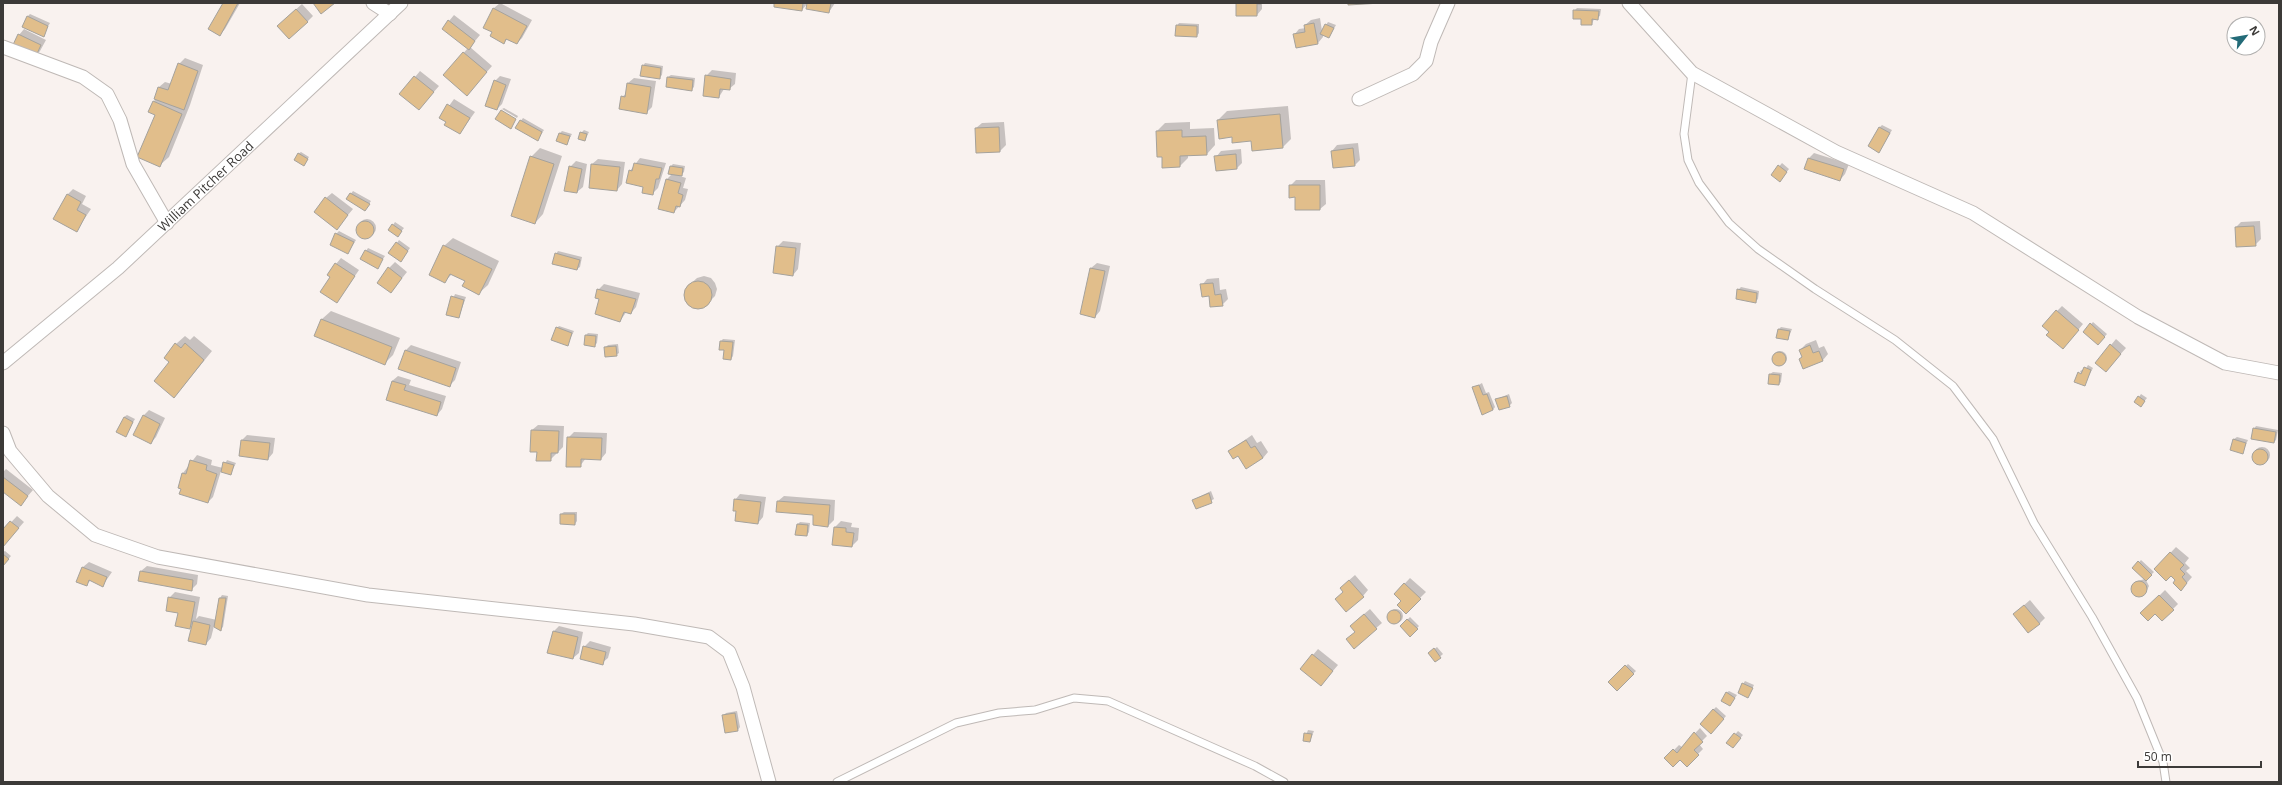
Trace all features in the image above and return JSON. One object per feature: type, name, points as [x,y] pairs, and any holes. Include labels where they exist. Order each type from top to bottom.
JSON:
[{"type":"street","points":[[374,3],[390,14]]},
{"type":"street","name":"William Pitcher Road","points":[[3,363],[118,268],[401,3]]},
{"type":"street","points":[[1359,99],[1413,74],[1426,61],[1431,42],[1448,3]]},
{"type":"street","points":[[1629,3],[1692,73],[1836,152],[1973,213],[2138,317],[2225,363],[2279,373]]},
{"type":"street","points":[[3,47],[83,77],[107,94],[120,120],[133,164],[167,223]]},
{"type":"street","points":[[3,433],[10,451],[48,496],[95,535],[158,557],[368,595],[634,624],[709,637],[729,652],[743,687],[769,782]]},
{"type":"lane","points":[[1692,73],[1684,134],[1688,160],[1699,183],[1729,223],[1758,249],[1815,289],[1895,340],[1953,386],[1993,439],[2034,523],[2092,617],[2137,698],[2164,762],[2166,782]]},
{"type":"lane","points":[[836,782],[956,723],[999,713],[1035,710],[1074,698],[1108,701],[1255,766],[1284,782]]},
{"type":"building","points":[[223,3],[238,3],[220,36],[208,29]]},
{"type":"building","points":[[313,3],[335,3],[321,14]]},
{"type":"building","points":[[774,3],[803,3],[802,11],[774,7]]},
{"type":"building","points":[[807,3],[831,3],[829,13],[806,9]]},
{"type":"building","points":[[1236,3],[1261,4],[1257,4],[1257,16],[1236,16]]},
{"type":"building","points":[[1348,3],[1381,3],[1348,5]]},
{"type":"building","points":[[493,8],[527,26],[517,44],[506,39],[504,44],[490,36],[492,32],[483,28]]},
{"type":"building","points":[[296,9],[308,22],[289,39],[277,26]]},
{"type":"building","points":[[1573,10],[1599,11],[1598,20],[1592,19],[1592,25],[1581,25],[1581,19],[1573,19]]},
{"type":"building","points":[[27,16],[48,26],[44,37],[22,27]]},
{"type":"building","points":[[448,20],[475,41],[469,50],[442,29]]},
{"type":"building","points":[[1314,23],[1318,44],[1296,48],[1293,34],[1305,32],[1304,25]]},
{"type":"building","points":[[1325,24],[1334,28],[1329,38],[1320,34]]},
{"type":"building","points":[[1176,25],[1197,26],[1197,37],[1175,36]]},
{"type":"building","points":[[18,34],[41,45],[35,58],[12,47]]},
{"type":"building","points":[[463,52],[487,72],[467,96],[443,75]]},
{"type":"building","points":[[178,63],[198,71],[184,110],[154,99],[158,87],[168,90]]},
{"type":"building","points":[[642,65],[661,68],[660,79],[640,76]]},
{"type":"building","points":[[705,75],[731,79],[730,90],[720,89],[719,98],[703,96]]},
{"type":"building","points":[[414,76],[434,92],[419,110],[399,94]]},
{"type":"building","points":[[667,77],[693,80],[692,91],[666,87]]},
{"type":"building","points":[[494,80],[506,85],[497,110],[485,106]]},
{"type":"building","points":[[627,83],[651,87],[647,114],[619,109],[621,96],[625,97]]},
{"type":"building","points":[[153,101],[182,114],[160,167],[137,157],[155,115],[148,112]]},
{"type":"building","points":[[447,104],[470,118],[460,134],[444,125],[446,122],[439,118]]},
{"type":"building","points":[[501,110],[516,119],[511,129],[495,119]]},
{"type":"building","points":[[1280,114],[1283,148],[1252,151],[1251,141],[1232,143],[1232,137],[1219,139],[1217,120]]},
{"type":"building","points":[[520,120],[542,132],[538,141],[515,128]]},
{"type":"building","points":[[999,127],[1000,152],[976,153],[975,128]]},
{"type":"building","points":[[1879,127],[1890,133],[1879,153],[1868,146]]},
{"type":"building","points":[[1182,130],[1182,137],[1206,136],[1207,155],[1180,156],[1180,167],[1162,168],[1162,157],[1157,157],[1156,131]]},
{"type":"building","points":[[580,132],[587,134],[585,141],[578,139]]},
{"type":"building","points":[[559,133],[570,136],[567,145],[556,141]]},
{"type":"building","points":[[1353,148],[1355,166],[1333,168],[1331,151]]},
{"type":"building","points":[[298,153],[308,159],[304,166],[294,160]]},
{"type":"building","points":[[1236,154],[1237,169],[1216,171],[1214,156]]},
{"type":"building","points":[[530,156],[554,164],[535,224],[511,216]]},
{"type":"building","points":[[1808,158],[1844,169],[1840,181],[1804,169]]},
{"type":"building","points":[[634,163],[662,168],[659,179],[656,179],[653,195],[642,193],[643,187],[626,183],[629,170],[632,171]]},
{"type":"building","points":[[591,164],[620,167],[617,191],[589,188]]},
{"type":"building","points":[[1778,165],[1787,172],[1780,182],[1771,175]]},
{"type":"building","points":[[569,166],[582,169],[577,193],[564,191]]},
{"type":"building","points":[[670,166],[683,168],[682,176],[668,174]]},
{"type":"building","points":[[666,179],[681,183],[678,193],[683,195],[680,207],[676,206],[674,213],[658,209]]},
{"type":"building","points":[[1289,185],[1320,185],[1320,210],[1295,210],[1295,197],[1289,198]]},
{"type":"building","points":[[350,193],[370,204],[365,211],[346,199]]},
{"type":"building","points":[[67,194],[81,202],[77,210],[86,215],[77,232],[53,219]]},
{"type":"building","points":[[325,197],[348,215],[337,230],[314,212]]},
{"type":"building","points":[[365,221],[371,224],[374,230],[371,236],[365,239],[359,236],[356,230],[359,224]]},
{"type":"building","points":[[392,224],[402,231],[398,237],[388,230]]},
{"type":"building","points":[[2254,226],[2256,246],[2236,247],[2235,227]]},
{"type":"building","points":[[335,233],[354,242],[348,254],[330,245]]},
{"type":"building","points":[[396,242],[408,251],[401,262],[388,253]]},
{"type":"building","points":[[443,245],[492,269],[479,295],[462,286],[465,281],[450,274],[445,283],[429,275]]},
{"type":"building","points":[[776,246],[796,248],[793,276],[773,273]]},
{"type":"building","points":[[365,250],[383,259],[378,269],[360,259]]},
{"type":"building","points":[[555,253],[580,260],[577,270],[552,264]]},
{"type":"building","points":[[335,263],[355,276],[337,303],[320,292],[330,277],[327,275]]},
{"type":"building","points":[[388,267],[402,278],[391,293],[377,283]]},
{"type":"building","points":[[1090,268],[1105,271],[1095,318],[1080,314]]},
{"type":"building","points":[[698,281],[708,285],[712,295],[708,305],[698,309],[688,305],[684,295],[688,285]]},
{"type":"building","points":[[1213,283],[1215,295],[1221,294],[1223,306],[1210,307],[1209,296],[1202,297],[1200,284]]},
{"type":"building","points":[[597,289],[636,299],[631,314],[624,312],[620,322],[595,314],[599,299],[595,298]]},
{"type":"building","points":[[1737,289],[1757,293],[1756,303],[1736,299]]},
{"type":"building","points":[[451,296],[464,300],[459,318],[446,315]]},
{"type":"building","points":[[2056,310],[2079,330],[2063,349],[2046,335],[2049,332],[2042,326]]},
{"type":"building","points":[[321,319],[392,347],[385,365],[314,336]]},
{"type":"building","points":[[2090,323],[2105,337],[2098,345],[2083,332]]},
{"type":"building","points":[[556,327],[572,333],[568,346],[551,340]]},
{"type":"building","points":[[1778,329],[1790,331],[1788,340],[1776,338]]},
{"type":"building","points":[[585,335],[596,336],[595,347],[584,345]]},
{"type":"building","points":[[720,341],[733,342],[731,360],[723,359],[724,350],[719,350]]},
{"type":"building","points":[[175,343],[181,348],[185,343],[204,360],[174,398],[154,381],[169,362],[164,358]]},
{"type":"building","points":[[2110,344],[2121,354],[2106,372],[2095,363]]},
{"type":"building","points":[[1810,345],[1813,353],[1819,351],[1823,361],[1803,369],[1799,359],[1802,357],[1799,350]]},
{"type":"building","points":[[616,346],[617,356],[605,357],[604,347]]},
{"type":"building","points":[[405,350],[456,368],[450,387],[398,369]]},
{"type":"building","points":[[1776,352],[1782,352],[1786,356],[1786,362],[1782,366],[1776,366],[1772,362],[1772,356]]},
{"type":"building","points":[[2084,367],[2091,370],[2085,386],[2074,382],[2078,372],[2081,374]]},
{"type":"building","points":[[1769,374],[1780,375],[1779,385],[1768,384]]},
{"type":"building","points":[[392,381],[406,385],[404,390],[441,402],[437,416],[386,400]]},
{"type":"building","points":[[1479,385],[1483,395],[1487,394],[1493,410],[1482,415],[1472,387]]},
{"type":"building","points":[[1507,396],[1510,407],[1499,410],[1495,399]]},
{"type":"building","points":[[2138,396],[2145,401],[2141,407],[2134,402]]},
{"type":"building","points":[[143,415],[160,424],[151,444],[133,435]]},
{"type":"building","points":[[124,417],[133,422],[126,437],[116,432]]},
{"type":"building","points":[[2253,428],[2276,432],[2274,443],[2251,439]]},
{"type":"building","points":[[531,430],[559,431],[558,453],[551,453],[551,461],[536,461],[537,452],[530,452]]},
{"type":"building","points":[[567,437],[602,438],[601,460],[581,459],[581,467],[566,467]]},
{"type":"building","points":[[2233,439],[2246,443],[2243,454],[2230,450]]},
{"type":"building","points":[[241,440],[270,443],[268,460],[239,456]]},
{"type":"building","points":[[1246,440],[1251,448],[1255,446],[1263,458],[1246,469],[1238,456],[1233,459],[1228,451]]},
{"type":"building","points":[[2257,449],[2263,449],[2268,454],[2266,463],[2263,465],[2257,465],[2252,460],[2252,454]]},
{"type":"building","points":[[190,460],[207,465],[206,470],[217,474],[208,503],[179,494],[181,489],[178,488],[182,473],[186,474]]},
{"type":"building","points":[[223,462],[234,465],[231,475],[221,472]]},
{"type":"building","points":[[3,477],[28,496],[21,506],[3,492]]},
{"type":"building","points":[[1209,493],[1212,503],[1196,509],[1192,500]]},
{"type":"building","points":[[734,499],[761,502],[758,524],[735,521],[736,511],[733,511]]},
{"type":"building","points":[[777,501],[830,505],[828,527],[813,525],[813,515],[776,512]]},
{"type":"building","points":[[560,514],[575,514],[575,525],[560,524]]},
{"type":"building","points":[[10,521],[19,528],[3,547],[3,529]]},
{"type":"building","points":[[797,524],[808,525],[807,536],[795,535]]},
{"type":"building","points":[[834,527],[846,528],[846,532],[854,533],[852,547],[832,545]]},
{"type":"building","points":[[2170,552],[2184,565],[2180,569],[2185,574],[2182,577],[2187,583],[2181,591],[2173,583],[2175,580],[2171,576],[2166,581],[2154,569]]},
{"type":"building","points":[[3,554],[9,559],[3,566]]},
{"type":"building","points":[[2138,561],[2152,575],[2146,581],[2132,568]]},
{"type":"building","points":[[82,567],[107,577],[103,587],[89,580],[87,586],[76,582]]},
{"type":"building","points":[[140,571],[193,580],[192,591],[138,581]]},
{"type":"building","points":[[1349,580],[1364,597],[1346,612],[1335,599],[1343,592],[1340,588]]},
{"type":"building","points":[[2136,581],[2142,581],[2147,586],[2145,595],[2142,597],[2136,597],[2131,592],[2131,586]]},
{"type":"building","points":[[1404,583],[1421,599],[1406,614],[1397,605],[1401,601],[1394,594]]},
{"type":"building","points":[[2159,595],[2174,610],[2162,621],[2155,614],[2148,621],[2140,613]]},
{"type":"building","points":[[168,597],[195,602],[190,629],[175,626],[178,613],[166,611]]},
{"type":"building","points":[[219,598],[226,598],[221,631],[214,627]]},
{"type":"building","points":[[2024,605],[2040,624],[2028,633],[2013,614]]},
{"type":"building","points":[[1391,610],[1397,610],[1401,614],[1401,620],[1397,624],[1391,624],[1387,620],[1387,614]]},
{"type":"building","points":[[1364,614],[1377,629],[1354,649],[1346,639],[1355,632],[1350,626]]},
{"type":"building","points":[[1407,619],[1418,629],[1410,637],[1400,626]]},
{"type":"building","points":[[193,621],[210,625],[206,645],[188,641]]},
{"type":"building","points":[[553,631],[578,637],[573,659],[547,653]]},
{"type":"building","points":[[583,646],[606,652],[603,665],[580,659]]},
{"type":"building","points":[[1434,648],[1441,658],[1435,662],[1428,653]]},
{"type":"building","points":[[1312,654],[1333,671],[1321,686],[1300,669]]},
{"type":"building","points":[[1625,665],[1634,674],[1617,691],[1608,682]]},
{"type":"building","points":[[1742,683],[1753,688],[1748,698],[1738,693]]},
{"type":"building","points":[[1726,692],[1735,698],[1730,706],[1721,701]]},
{"type":"building","points":[[1713,709],[1724,719],[1711,734],[1700,724]]},
{"type":"building","points":[[735,713],[738,731],[725,733],[722,715]]},
{"type":"building","points":[[1694,732],[1703,742],[1694,750],[1699,755],[1687,767],[1680,760],[1673,767],[1664,758],[1673,749],[1677,753]]},
{"type":"building","points":[[1304,733],[1312,734],[1310,742],[1303,741]]},
{"type":"building","points":[[1734,733],[1741,738],[1733,748],[1726,743]]}]
